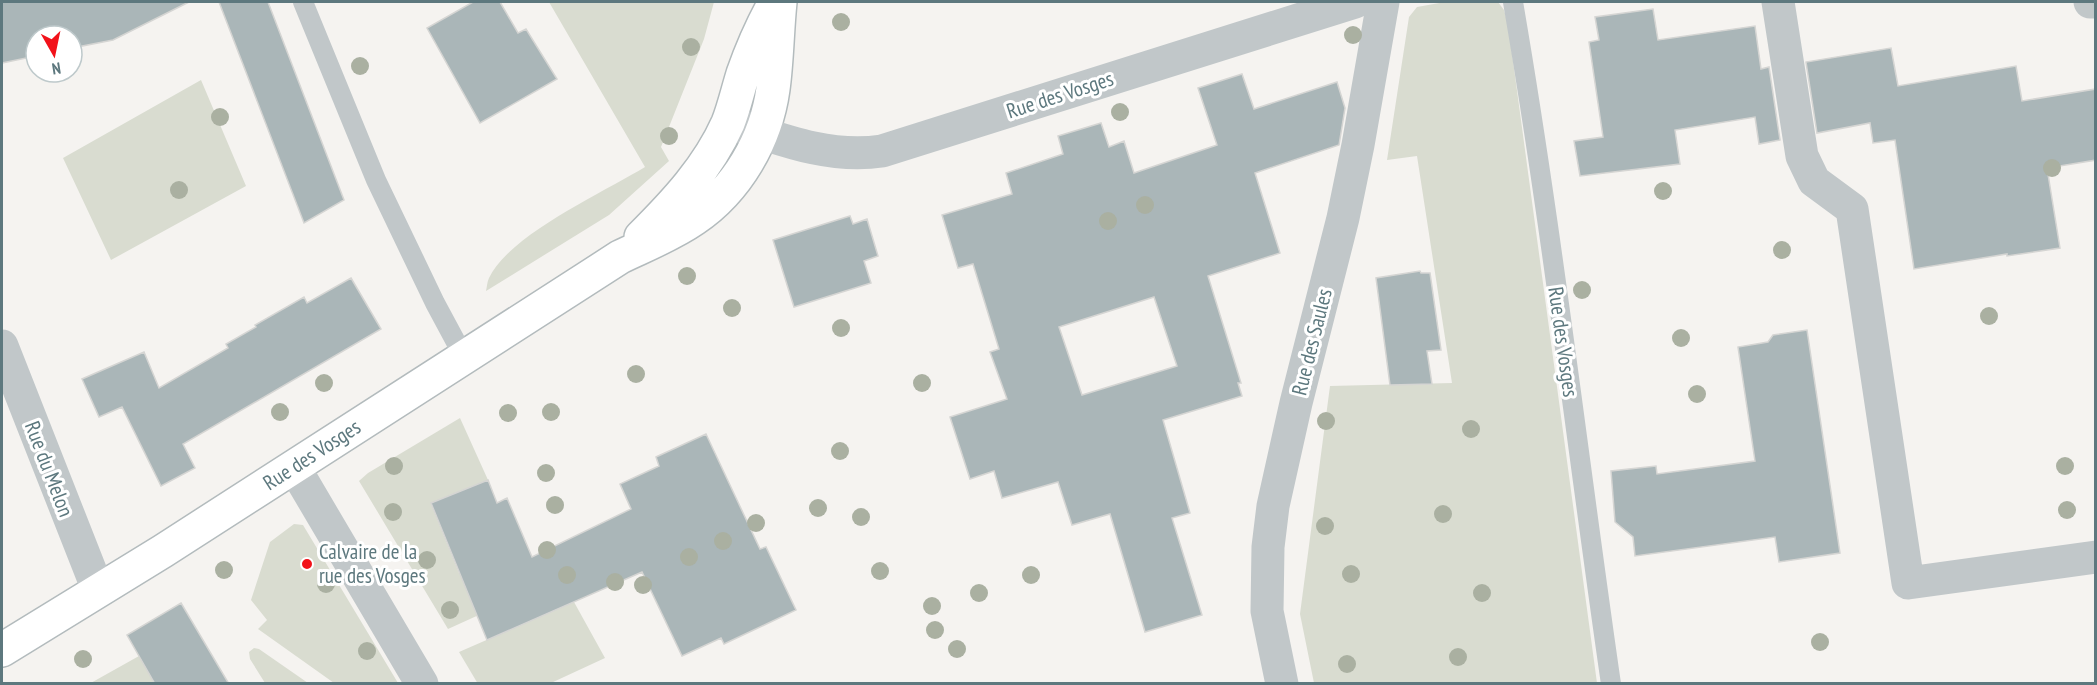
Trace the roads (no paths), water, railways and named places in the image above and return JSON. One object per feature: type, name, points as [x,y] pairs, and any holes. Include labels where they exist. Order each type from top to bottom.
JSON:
[{"type":"main road","points":[[728,122],[759,33],[775,2]]},
{"type":"main road","points":[[762,134],[773,91],[780,2]]},
{"type":"main road","name":"Rue des Vosges","points":[[620,257],[679,199],[699,174],[728,122]]},
{"type":"main road","name":"Rue des Vosges","points":[[2,650],[294,467],[620,257],[694,219],[717,201],[737,178],[762,134]]},
{"type":"street","name":"Rue des Vosges","points":[[728,122],[813,149],[864,154],[882,151],[1355,2]]},
{"type":"street","name":"Rue des Saules","points":[[1282,684],[1267,611],[1268,558],[1273,506],[1346,200],[1383,2]]},
{"type":"street","points":[[1778,2],[1802,156],[1814,181],[1852,209],[1908,583],[2096,557]]},
{"type":"street","points":[[2090,2],[2096,2]]},
{"type":"street","name":"Rue du Melon","points":[[2,346],[98,590]]},
{"type":"street","points":[[294,467],[422,684]]},
{"type":"lane","points":[[303,2],[376,180],[435,303],[464,357]]},
{"type":"lane","name":"Rue des Vosges","points":[[1513,2],[1534,124],[1611,684]]},
{"type":"place","name":"Calvaire de la rue des Vosges","points":[[307,564]]}]
